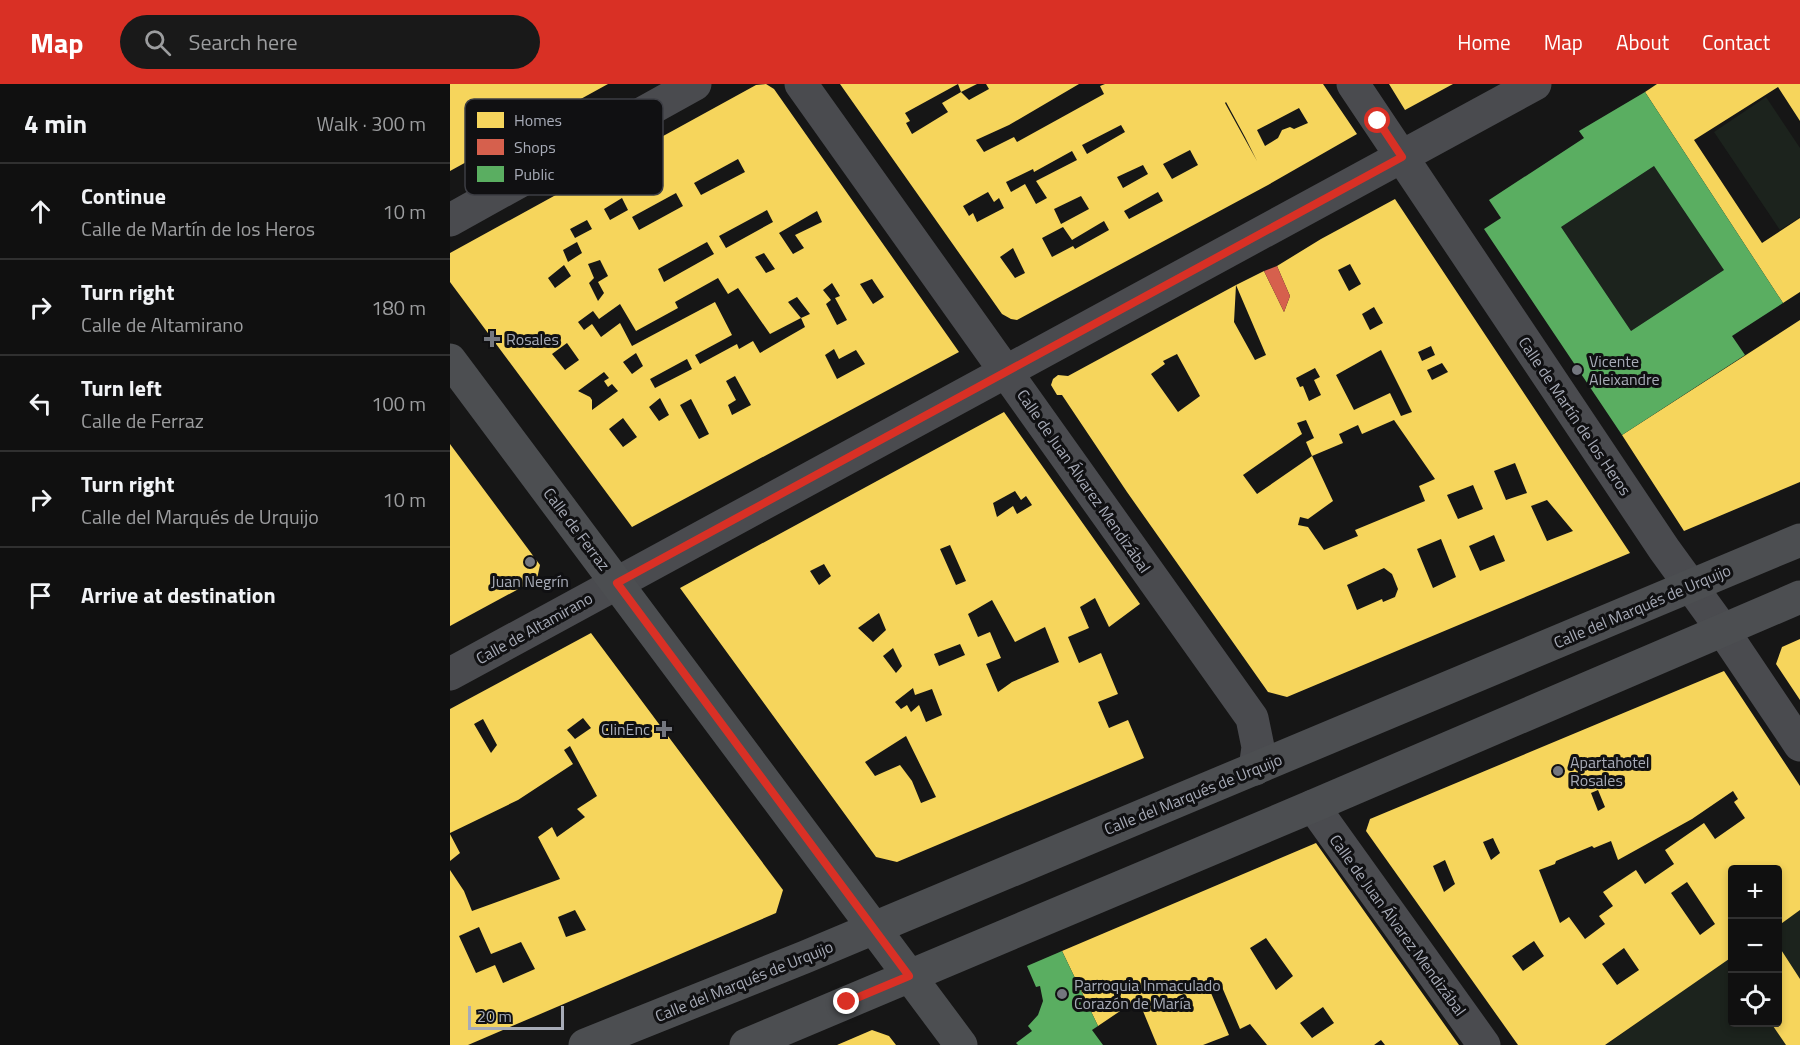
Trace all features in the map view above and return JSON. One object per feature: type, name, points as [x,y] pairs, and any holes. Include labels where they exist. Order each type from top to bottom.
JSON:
[{"type":"main road","name":"Calle de Ferraz","points":[[450,360],[961,1045]]},
{"type":"main road","name":"Calle del Marqués de Urquijo","points":[[585,1045],[1255,769],[1800,540]]},
{"type":"main road","points":[[746,1045],[1313,806],[1800,597]]},
{"type":"street","points":[[663,102],[695,84]]},
{"type":"street","name":"Calle de Juan Álvarez Mendizábal","points":[[801,84],[1252,718],[1258,747],[1255,769]]},
{"type":"street","name":"Calle de Martín de los Heros","points":[[1353,84],[1690,586],[1722,629],[1800,745]]},
{"type":"street","name":"Calle de Altamirano","points":[[450,674],[1535,84]]},
{"type":"street","points":[[450,220],[495,195]]},
{"type":"street","name":"Calle de Juan Álvarez Mendizábal","points":[[1313,806],[1484,1045]]},
{"type":"shaded area","points":[[1766,97],[1800,148],[1800,217],[1780,230],[1714,132]]},
{"type":"shaded area","points":[[1654,166],[1724,270],[1631,331],[1561,227]]},
{"type":"shaded area","points":[[1800,910],[1800,1000],[1786,1045],[1606,1045],[1728,959],[1728,1027],[1782,1027],[1782,923]]},
{"type":"building: Homes","points":[[450,84],[608,84],[581,99],[465,99],[465,163],[450,171]]},
{"type":"building: Homes","points":[[766,84],[774,89],[959,352],[632,527],[450,282],[450,253],[556,195],[663,195],[663,136],[756,85]],"holes":[[[738,159],[745,172],[701,195],[694,183]],[[676,193],[683,206],[639,230],[632,217]],[[622,198],[628,210],[610,220],[604,209]],[[767,210],[773,222],[726,248],[719,236]],[[817,211],[822,222],[795,235],[804,248],[793,254],[779,233]],[[587,220],[592,229],[575,238],[570,229]],[[577,242],[582,253],[568,262],[563,250]],[[707,242],[714,254],[664,282],[658,269]],[[764,253],[775,269],[766,273],[755,257]],[[600,260],[608,276],[598,282],[604,293],[598,301],[589,283],[594,278],[588,264]],[[564,265],[571,276],[555,288],[548,278]],[[718,278],[728,294],[738,288],[770,334],[801,318],[805,327],[760,353],[753,341],[739,349],[737,344],[700,364],[695,355],[732,335],[715,302],[632,346],[620,323],[601,337],[592,324],[584,330],[578,322],[593,311],[599,319],[620,304],[636,331],[678,308],[675,302]],[[872,279],[884,297],[873,304],[860,284]],[[832,283],[840,296],[835,298],[847,320],[837,325],[826,304],[831,300],[823,290]],[[797,297],[810,314],[801,318],[788,302]],[[567,343],[579,360],[565,370],[552,354]],[[834,349],[839,359],[856,350],[865,364],[837,379],[825,355]],[[636,353],[643,366],[632,374],[623,362]],[[687,359],[692,369],[655,388],[650,379]],[[604,372],[609,378],[604,381],[608,387],[612,384],[618,391],[592,410],[590,397],[578,391]],[[735,376],[751,405],[732,415],[728,405],[736,400],[726,381]],[[660,398],[669,415],[659,421],[649,407]],[[691,399],[709,434],[699,439],[680,405]],[[623,418],[637,437],[623,447],[609,429]]]},
{"type":"building: Homes","points":[[840,84],[958,84],[905,113],[910,121],[906,123],[912,134],[948,112],[942,103],[961,92],[969,100],[989,89],[986,84],[1079,84],[1009,125],[976,140],[984,152],[1014,137],[1017,142],[1104,94],[1100,86],[1105,84],[1323,84],[1357,134],[1268,185],[1017,320],[1002,314]],"holes":[[[1226,102],[1245,137],[1257,161]],[[1299,108],[1308,123],[1294,129],[1290,127],[1282,130],[1278,138],[1265,146],[1257,130]],[[1121,125],[1125,132],[1087,154],[1082,145]],[[1190,150],[1198,165],[1172,179],[1163,164]],[[1072,151],[1077,160],[1036,181],[1047,198],[1036,204],[1025,184],[1011,192],[1006,182],[1033,169],[1034,172]],[[1143,165],[1148,174],[1123,188],[1117,177]],[[988,192],[994,202],[999,198],[1004,208],[977,222],[973,213],[969,216],[963,206]],[[1158,192],[1163,201],[1129,219],[1124,211]],[[1081,196],[1089,209],[1061,224],[1054,209]],[[1104,221],[1109,230],[1075,249],[1073,246],[1052,257],[1042,238],[1063,227],[1072,240]],[[1013,248],[1025,273],[1015,278],[1000,257]]]},
{"type":"building: Homes","points":[[958,84],[977,84],[961,92]]},
{"type":"building: Homes","points":[[1389,84],[1453,84],[1405,110]]},
{"type":"building: Homes","points":[[1657,84],[1800,84],[1800,121],[1778,87],[1694,140],[1762,243],[1800,218],[1800,292],[1783,303],[1645,92]]},
{"type":"building: Homes","points":[[1395,199],[1630,553],[1287,697],[1268,692],[1127,492],[1062,395],[1057,395],[1051,385],[1053,379],[1058,375],[1068,376],[1236,285],[1264,271],[1284,312],[1290,296],[1277,266]],"holes":[[[1350,264],[1361,284],[1349,291],[1338,270]],[[1236,285],[1266,355],[1255,360],[1234,322]],[[1374,307],[1383,323],[1370,330],[1362,314]],[[1431,346],[1435,355],[1422,361],[1418,352]],[[1381,350],[1412,412],[1401,416],[1390,393],[1354,410],[1336,375]],[[1177,354],[1200,396],[1178,412],[1151,374],[1165,364],[1163,361]],[[1442,363],[1448,372],[1432,380],[1427,370]],[[1315,368],[1320,377],[1314,380],[1321,395],[1309,401],[1303,386],[1300,387],[1296,378]],[[1306,420],[1314,438],[1306,442],[1312,456],[1257,494],[1243,475],[1302,434],[1297,423]],[[1394,420],[1435,479],[1419,486],[1425,501],[1355,530],[1358,536],[1324,550],[1308,527],[1298,525],[1300,517],[1308,519],[1333,501],[1312,456],[1343,443],[1339,434],[1358,425],[1362,434]],[[1515,463],[1527,493],[1506,500],[1494,471]],[[1473,485],[1483,509],[1458,519],[1447,495]],[[1547,500],[1573,531],[1547,541],[1531,506]],[[1494,535],[1505,561],[1480,571],[1469,546]],[[1441,539],[1456,577],[1433,588],[1417,549]],[[1384,568],[1392,574],[1398,589],[1395,597],[1383,602],[1382,599],[1357,610],[1347,585]]]},
{"type":"building: Homes","points":[[1800,320],[1800,482],[1684,531],[1622,435]]},
{"type":"building: Homes","points":[[1004,412],[1140,604],[1109,627],[1095,598],[1080,607],[1089,628],[1068,637],[1079,663],[1101,653],[1118,694],[1098,702],[1109,728],[1128,720],[1144,758],[897,862],[876,857],[680,588]],"holes":[[[1015,491],[1021,500],[1026,496],[1032,505],[1017,514],[1013,506],[997,517],[993,503]],[[950,545],[966,581],[956,585],[940,549]],[[824,564],[831,576],[819,585],[810,571]],[[992,600],[1015,642],[1045,627],[1059,662],[1012,682],[998,692],[986,664],[1001,658],[990,632],[978,637],[968,614]],[[879,613],[886,630],[873,642],[858,628]],[[960,644],[965,655],[939,666],[934,654]],[[893,648],[902,666],[896,673],[883,656]],[[913,688],[915,695],[932,689],[942,715],[926,722],[919,705],[911,712],[907,705],[901,709],[895,702]],[[906,736],[936,797],[921,803],[912,781],[900,765],[875,776],[865,762]]]},
{"type":"building: Homes","points":[[450,444],[540,565],[537,579],[450,626]]},
{"type":"building: Homes","points":[[591,633],[783,890],[776,913],[468,1045],[450,1045],[450,870],[464,891],[472,911],[560,879],[538,837],[552,827],[557,837],[585,817],[577,809],[597,796],[570,746],[564,750],[573,764],[518,800],[450,833],[450,709]],"holes":[[[583,718],[591,728],[575,739],[567,730]],[[483,719],[497,745],[491,753],[474,724]],[[575,910],[586,930],[566,937],[558,917]],[[479,927],[491,954],[521,942],[535,969],[503,983],[495,965],[476,973],[459,936]]]},
{"type":"building: Homes","points":[[1800,639],[1800,700],[1776,664],[1782,647]]},
{"type":"building: Homes","points":[[1724,671],[1800,786],[1800,910],[1782,923],[1782,865],[1728,865],[1728,960],[1605,1045],[1518,1045],[1366,831],[1370,819]],"holes":[[[1598,790],[1605,807],[1598,811],[1591,793]],[[1733,791],[1738,799],[1734,802],[1745,818],[1715,839],[1704,823],[1665,850],[1674,864],[1645,884],[1636,870],[1603,892],[1613,906],[1599,916],[1605,924],[1585,939],[1569,917],[1560,923],[1539,870],[1592,846],[1594,848],[1611,841],[1618,860],[1692,819]],[[1493,838],[1500,853],[1491,860],[1483,842]],[[1445,860],[1455,884],[1444,892],[1433,866]],[[1687,882],[1715,924],[1700,935],[1671,893]],[[1534,941],[1544,956],[1523,971],[1512,956]],[[1624,948],[1639,970],[1617,985],[1602,964]]]},
{"type":"building: Homes","points":[[450,834],[460,853],[450,861]]},
{"type":"building: Homes","points":[[1316,843],[1459,1045],[1385,1045],[1381,1040],[1374,1045],[1267,1045],[1250,1024],[1240,1029],[1219,980],[1208,986],[1229,1035],[1203,1045],[1157,1045],[1138,999],[1098,1026],[1062,951]],"holes":[[[1266,938],[1293,976],[1276,990],[1250,948]],[[1323,1007],[1334,1023],[1312,1038],[1300,1023]]]},
{"type":"building: Homes","points":[[1782,951],[1800,979],[1800,1045],[1786,1045],[1774,1027],[1782,1027]]},
{"type":"building: Homes","points":[[872,1030],[889,1036],[896,1045],[837,1045]]},
{"type":"building: Shops","points":[[1277,266],[1290,296],[1284,312],[1264,271]]},
{"type":"building: Public","points":[[1645,92],[1783,303],[1732,336],[1745,355],[1622,435],[1484,229],[1501,218],[1489,200],[1584,138],[1579,131]],"holes":[[[1654,166],[1724,270],[1631,331],[1561,227]]]},
{"type":"building: Public","name":"Parroquia Inmaculado Corazón de María","points":[[1062,951],[1098,1026],[1092,1030],[1103,1045],[1018,1045],[1016,1043],[1032,1031],[1028,1026],[1038,1015],[1043,1001],[1040,986],[1036,987],[1027,966]]},
{"type":"place","name":"Rosales","points":[[492,339]]},
{"type":"place","name":"Vicente Aleixandre","points":[[1577,370]]},
{"type":"place","name":"Juan Negrín","points":[[530,562]]},
{"type":"place","name":"ClinEnc","points":[[664,729]]},
{"type":"place","name":"Apartahotel Rosales","points":[[1558,771]]},
{"type":"place","name":"Parroquia Inmaculado Corazón de María","points":[[1062,994]]},
{"type":"route","points":[[847,1002],[909,976],[617,583],[1402,157],[1378,121]]}]
